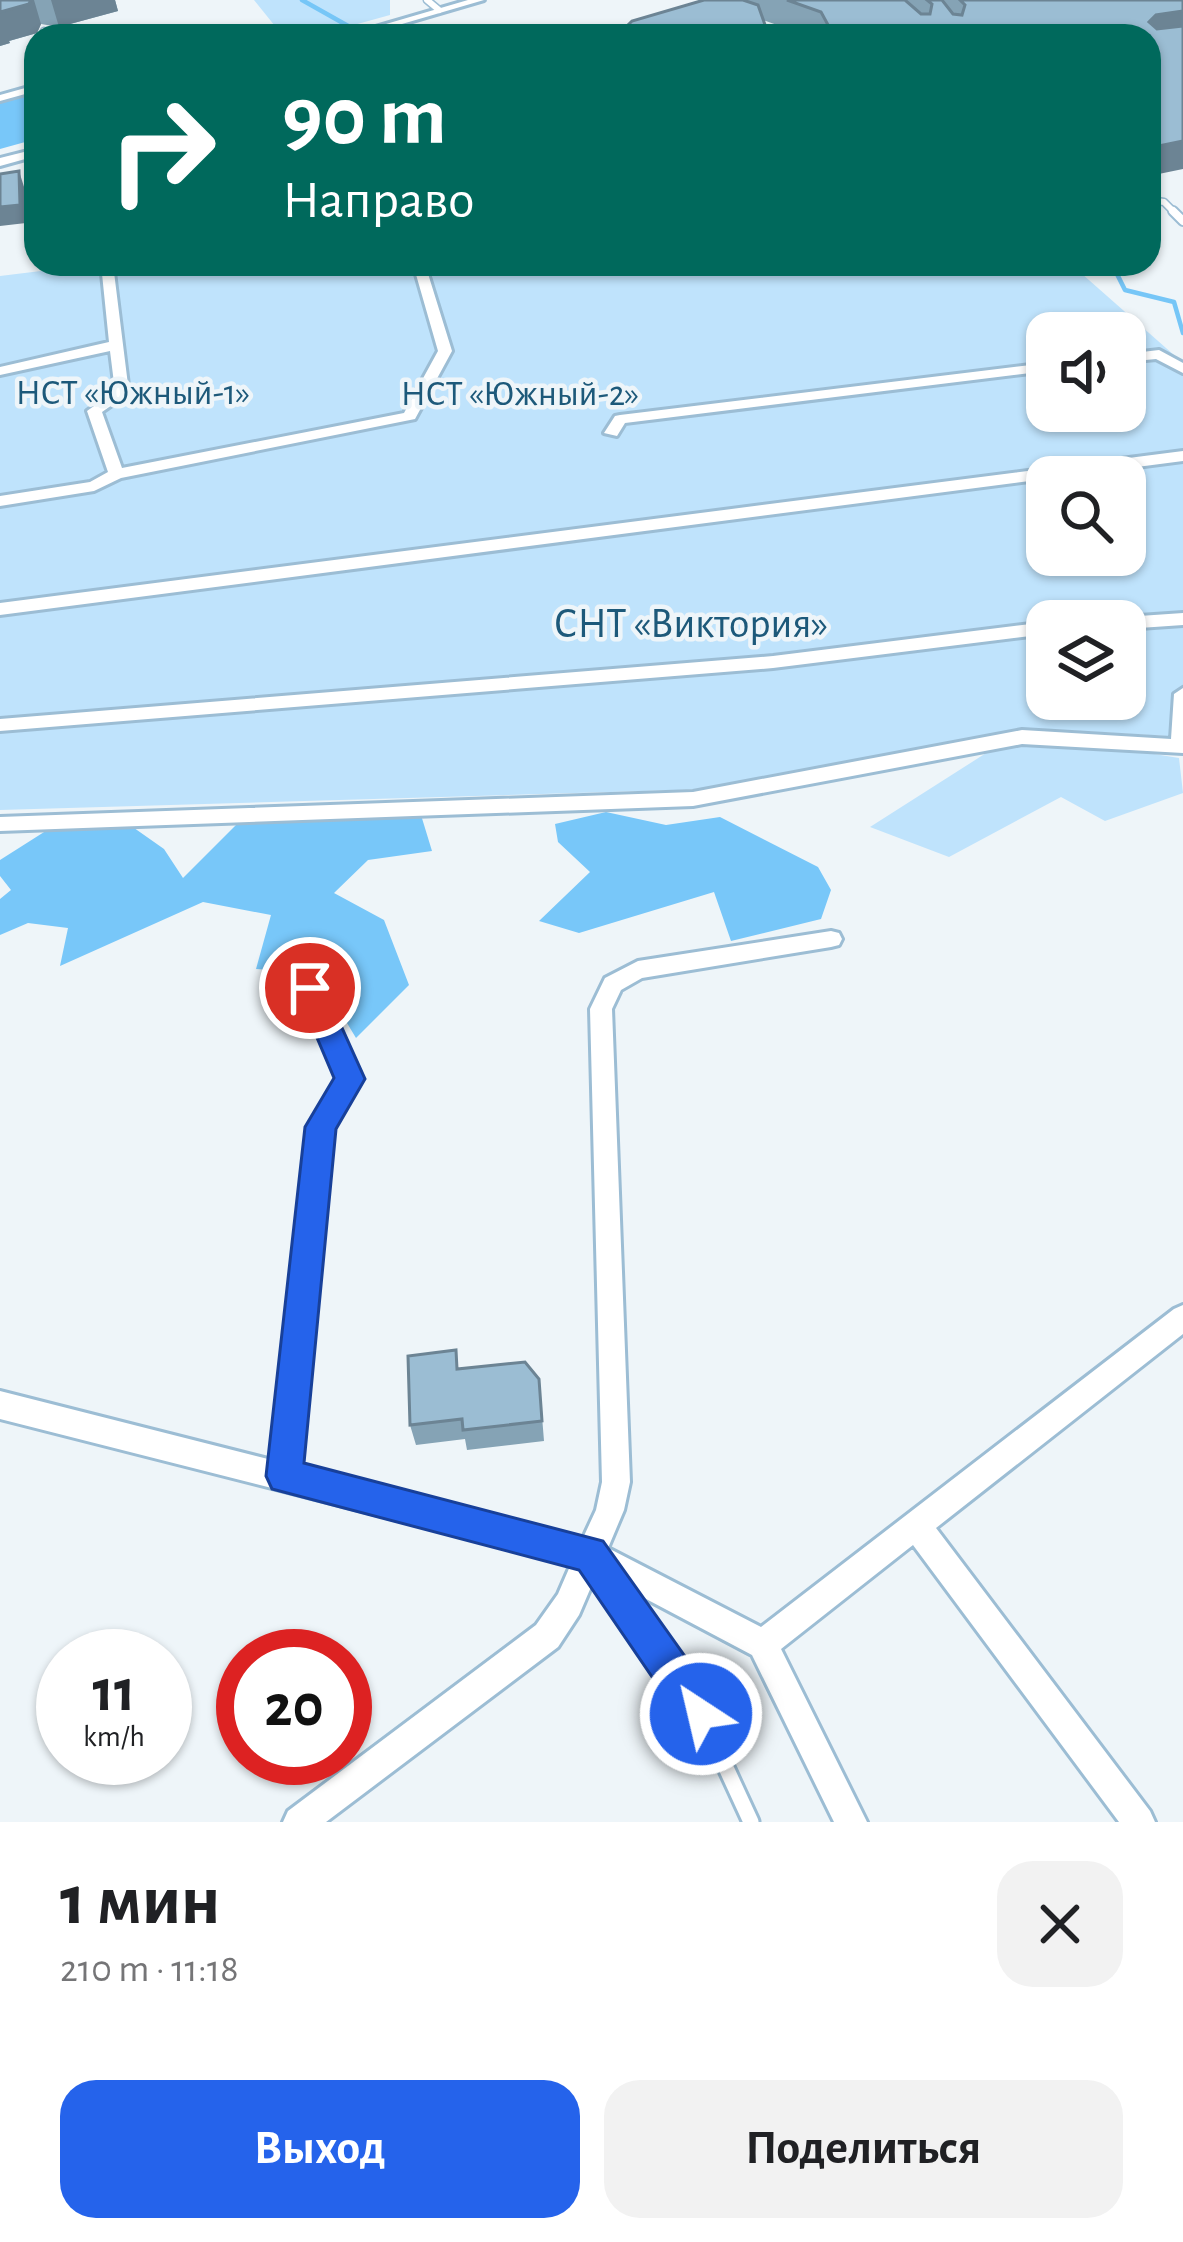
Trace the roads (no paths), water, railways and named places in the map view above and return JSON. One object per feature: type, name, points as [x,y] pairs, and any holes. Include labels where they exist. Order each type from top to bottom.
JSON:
[{"type":"street","points":[[392,24],[479,0]]},
{"type":"street","points":[[108,276],[122,393],[94,411],[116,474]]},
{"type":"street","points":[[0,501],[94,486],[116,474],[410,416],[445,351],[423,276]]},
{"type":"street","points":[[0,371],[116,345]]},
{"type":"street","points":[[1146,356],[1159,354],[1183,370]]},
{"type":"street","points":[[612,433],[620,419],[1026,370]]},
{"type":"street","points":[[0,609],[1183,457]]},
{"type":"street","points":[[1146,622],[1183,619]]},
{"type":"street","points":[[0,725],[751,664],[1026,631]]},
{"type":"street","points":[[1183,694],[1178,735],[1183,743]]},
{"type":"street","points":[[0,824],[694,799],[1022,737],[1183,743]]},
{"type":"street","points":[[299,1822],[547,1636],[571,1609],[590,1554],[612,1516],[616,1482],[601,1010],[613,984],[638,970],[831,939]]},
{"type":"street","points":[[284,1476],[321,1127],[350,1079],[310,988]]},
{"type":"street","points":[[763,1643],[1183,1318]]},
{"type":"street","points":[[0,1405],[590,1554],[763,1643],[851,1822]]},
{"type":"street","points":[[916,1526],[1139,1822]]},
{"type":"lane","points":[[427,0],[439,10]]},
{"type":"lane","points":[[590,1554],[701,1714],[735,1772],[751,1822]]},
{"type":"waterway","points":[[302,0],[345,24]]},
{"type":"waterway","points":[[1118,276],[1125,290],[1174,302],[1183,333]]},
{"type":"park label","name":"НСТ «Южный-1»","points":[[133,391]]},
{"type":"park label","name":"НСТ «Южный-2»","points":[[520,392]]},
{"type":"park label","name":"СНТ «Виктория»","points":[[691,622]]}]
